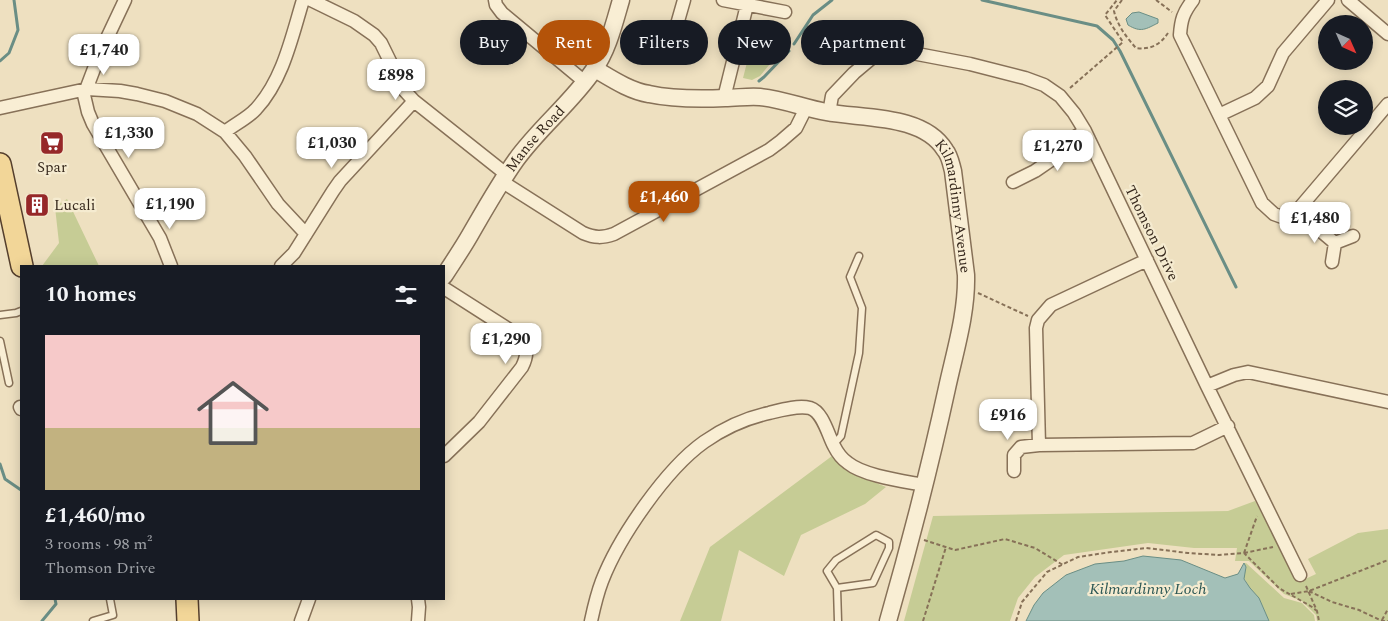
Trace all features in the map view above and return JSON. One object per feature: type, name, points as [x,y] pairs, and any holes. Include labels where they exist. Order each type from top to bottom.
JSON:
[{"type":"main road","points":[[0,164],[22,265]]},
{"type":"main road","points":[[187,600],[188,621]]},
{"type":"street","points":[[125,0],[100,53],[84,95],[93,124],[160,238],[171,265]]},
{"type":"street","points":[[225,132],[255,110],[265,98],[284,63],[303,0]]},
{"type":"street","points":[[311,0],[354,21],[374,35],[381,43],[404,90],[414,101],[504,178],[583,233],[593,237],[604,238],[614,234],[769,150],[796,128],[806,108]]},
{"type":"street","points":[[495,0],[502,13],[590,76]]},
{"type":"street","name":"Manse Road","points":[[445,274],[504,178],[529,144],[590,76],[607,44],[621,0]]},
{"type":"street","points":[[678,20],[684,0]]},
{"type":"street","points":[[723,0],[786,12]]},
{"type":"street","points":[[1193,0],[1181,20],[1180,36],[1262,203],[1274,214],[1285,218],[1297,211],[1386,111]]},
{"type":"street","points":[[1219,116],[1255,98],[1268,86],[1283,52],[1328,0]]},
{"type":"street","points":[[1348,0],[1388,34]]},
{"type":"street","points":[[724,98],[747,5]]},
{"type":"street","name":"Thomson Drive","points":[[829,112],[832,96],[854,73],[873,57],[891,51],[970,64],[1025,78],[1044,85],[1060,96],[1074,113],[1085,131],[1300,575]]},
{"type":"street","name":"Kilmardinny Avenue","points":[[590,76],[611,79],[649,94],[696,98],[762,97],[806,108],[902,122],[920,128],[938,141],[950,158],[967,288],[937,435],[912,536],[888,621]]},
{"type":"street","points":[[0,108],[87,89],[129,92],[165,101],[197,114],[225,132],[245,156],[278,204],[306,234]]},
{"type":"street","points":[[282,265],[294,253],[332,191],[414,101]]},
{"type":"street","points":[[1013,182],[1035,171],[1051,160],[1067,142],[1085,131]]},
{"type":"street","points":[[1297,211],[1335,243]]},
{"type":"street","points":[[1335,243],[1353,236]]},
{"type":"street","points":[[1332,262],[1335,243]]},
{"type":"street","points":[[1039,445],[1036,328],[1038,320],[1051,305],[1147,260]]},
{"type":"street","points":[[445,289],[518,336],[524,342],[527,349],[522,367],[468,435],[445,455]]},
{"type":"street","points":[[1207,386],[1234,375],[1248,372],[1388,402]]},
{"type":"street","points":[[591,621],[595,599],[610,563],[623,538],[648,501],[684,459],[703,442],[726,428],[753,416],[789,408],[813,409],[826,427],[833,445],[841,457],[852,467],[864,472],[924,485]]},
{"type":"street","points":[[1014,470],[1014,455],[1021,447],[1039,445],[1193,443],[1228,426]]},
{"type":"street","points":[[300,621],[309,600]]},
{"type":"street","points":[[418,600],[418,621]]},
{"type":"lane","points":[[833,445],[841,436],[859,352],[862,308],[850,277],[859,256]]},
{"type":"lane","points":[[0,315],[20,311]]},
{"type":"lane","points":[[0,341],[9,383]]},
{"type":"lane","points":[[837,588],[873,583],[889,548],[889,542],[876,535],[836,560],[827,571],[837,588],[838,621]]},
{"type":"lane","points":[[93,621],[113,615],[110,600]]},
{"type":"path","points":[[1060,96],[1123,42],[1106,15],[1117,0]]},
{"type":"path","points":[[1122,0],[1114,11],[1121,27],[1136,48],[1153,47],[1164,39],[1170,29]]},
{"type":"path","points":[[1156,0],[1181,20]]},
{"type":"path","points":[[967,288],[1038,320]]},
{"type":"path","points":[[1244,553],[1262,499]]},
{"type":"path","points":[[912,536],[955,550],[1005,539],[1035,548],[1063,564]]},
{"type":"path","points":[[1016,621],[1022,602],[1047,572],[1078,557],[1146,548],[1219,555],[1244,553],[1285,544]]},
{"type":"path","points":[[923,621],[946,547]]},
{"type":"path","points":[[1244,553],[1279,588],[1317,611]]},
{"type":"path","points":[[1290,594],[1309,590],[1388,560]]},
{"type":"path","points":[[1300,575],[1309,590],[1319,621]]},
{"type":"path","points":[[1309,590],[1332,602],[1359,610],[1382,621],[1388,621]]},
{"type":"path","points":[[1382,621],[1388,609]]},
{"type":"green space","points":[[746,65],[769,65],[760,76],[752,80],[743,78]]},
{"type":"green space","points":[[67,199],[99,265],[43,265],[59,243],[55,207]]},
{"type":"green space","points":[[832,456],[849,472],[886,487],[865,504],[801,535],[784,576],[739,550],[721,621],[680,621],[710,547]]},
{"type":"green space","points":[[1255,501],[1299,582],[1316,574],[1308,559],[1358,533],[1388,529],[1388,621],[1317,621],[1316,615],[1302,601],[1284,594],[1249,561],[1235,561],[1237,548],[1194,548],[1148,543],[1064,555],[1035,577],[1018,598],[1010,621],[904,621],[933,516],[1228,511]]},
{"type":"green space","points":[[1246,563],[1284,598],[1302,603],[1314,615],[1315,621],[1269,621],[1259,598],[1244,578],[1246,567],[1244,564]]},
{"type":"water","points":[[1139,12],[1158,19],[1158,23],[1143,29],[1136,29],[1128,25],[1126,19],[1132,13]]},
{"type":"water","name":"Kilmardinny Loch","points":[[1143,556],[1181,560],[1225,578],[1238,574],[1244,563],[1246,567],[1244,579],[1259,598],[1269,621],[1026,621],[1043,593],[1066,575],[1095,564],[1124,561]]},
{"type":"waterway","points":[[0,61],[9,53],[18,30],[14,0]]},
{"type":"waterway","points":[[794,44],[813,15],[832,0]]},
{"type":"waterway","points":[[982,0],[1097,26],[1113,40],[1236,287]]},
{"type":"waterway","points":[[759,81],[776,65]]},
{"type":"waterway","points":[[0,464],[5,479],[20,489]]},
{"type":"waterway","points":[[42,621],[56,604],[55,600]]},
{"type":"place","name":"Spar","points":[[52,143]]},
{"type":"place","name":"Lucali","points":[[37,205]]}]
